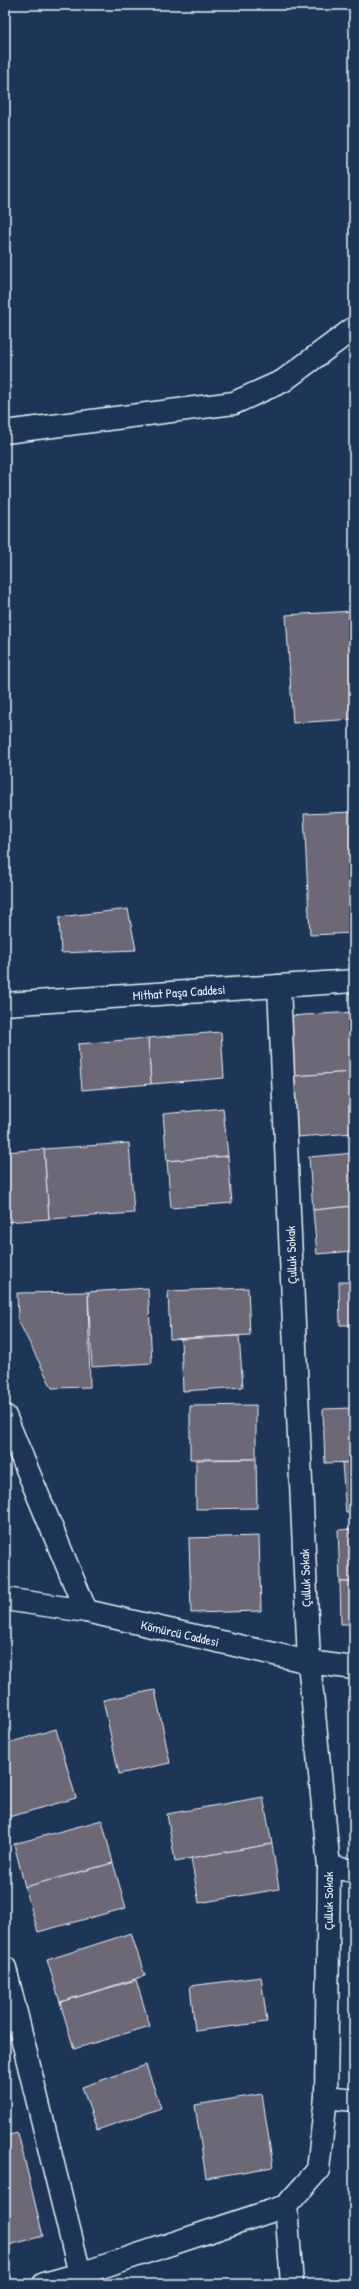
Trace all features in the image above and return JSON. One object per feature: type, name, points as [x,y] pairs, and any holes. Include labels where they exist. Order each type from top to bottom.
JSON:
[{"type":"street","points":[[5,432],[234,403],[283,381],[354,328]]},
{"type":"street","name":"Mithat Paşa Caddesi","points":[[5,1004],[354,981]]},
{"type":"street","name":"Çulluk Sokak","points":[[279,986],[309,1662],[328,1867],[326,2097],[318,2170],[286,2206]]},
{"type":"street","points":[[5,1416],[86,1611]]},
{"type":"street","name":"Kömürcü Caddesi","points":[[5,1599],[86,1611],[309,1662],[354,1668]]},
{"type":"street","points":[[328,1867],[354,1871]]},
{"type":"street","points":[[6,1977],[80,2274]]},
{"type":"street","points":[[326,2097],[354,2100]]},
{"type":"street","points":[[44,2284],[80,2274],[286,2206],[292,2284]]},
{"type":"building","points":[[354,381],[354,398],[350,382]]},
{"type":"building","points":[[354,611],[354,719],[293,723],[286,615]]},
{"type":"building","points":[[354,812],[354,933],[310,935],[304,814]]},
{"type":"building","points":[[128,909],[136,950],[61,953],[59,917]]},
{"type":"building","points":[[354,1012],[354,1072],[293,1076],[289,1016]]},
{"type":"building","points":[[221,1032],[224,1078],[151,1084],[148,1038]]},
{"type":"building","points":[[148,1038],[151,1084],[82,1090],[78,1044]]},
{"type":"building","points":[[354,1072],[354,1133],[297,1137],[293,1076]]},
{"type":"building","points":[[223,1108],[228,1156],[167,1161],[163,1114]]},
{"type":"building","points":[[129,1143],[134,1213],[49,1219],[44,1149]]},
{"type":"building","points":[[44,1149],[49,1219],[5,1222],[5,1152]]},
{"type":"building","points":[[354,1153],[354,1206],[313,1210],[309,1157]]},
{"type":"building","points":[[228,1156],[232,1203],[171,1208],[167,1161]]},
{"type":"building","points":[[354,1206],[354,1251],[317,1254],[313,1210]]},
{"type":"building","points":[[339,1282],[354,1282],[354,1325],[340,1325]]},
{"type":"building","points":[[148,1288],[152,1363],[92,1367],[88,1292]]},
{"type":"building","points":[[248,1288],[250,1335],[170,1339],[168,1291]]},
{"type":"building","points":[[88,1292],[90,1387],[52,1388],[18,1320],[17,1293]]},
{"type":"building","points":[[239,1336],[243,1387],[183,1391],[181,1339]]},
{"type":"building","points":[[256,1405],[256,1459],[190,1459],[190,1406]]},
{"type":"building","points":[[354,1408],[354,1462],[325,1463],[323,1409]]},
{"type":"building","points":[[256,1459],[257,1508],[196,1509],[196,1460]]},
{"type":"building","points":[[354,1462],[354,1513],[346,1513],[342,1463]]},
{"type":"building","points":[[354,1529],[354,1582],[340,1582],[338,1530]]},
{"type":"building","points":[[259,1536],[261,1611],[191,1613],[189,1538]]},
{"type":"building","points":[[340,1582],[354,1582],[354,1624],[341,1624]]},
{"type":"building","points":[[155,1690],[170,1763],[119,1774],[103,1700]]},
{"type":"building","points":[[56,1729],[76,1798],[9,1817],[5,1804],[5,1744]]},
{"type":"building","points":[[263,1797],[272,1844],[175,1861],[167,1814]]},
{"type":"building","points":[[102,1820],[113,1863],[25,1887],[14,1844]]},
{"type":"building","points":[[272,1844],[279,1889],[199,1903],[191,1858]]},
{"type":"building","points":[[113,1863],[126,1908],[38,1932],[25,1887]]},
{"type":"building","points":[[131,1933],[145,1976],[60,2002],[47,1960]]},
{"type":"building","points":[[261,1977],[267,2022],[195,2031],[190,1986]]},
{"type":"building","points":[[136,1980],[150,2026],[74,2049],[60,2002]]},
{"type":"building","points":[[146,2065],[161,2108],[97,2130],[82,2087]]},
{"type":"building","points":[[262,2094],[273,2167],[206,2178],[195,2105]]},
{"type":"building","points":[[18,2133],[43,2236],[5,2246],[5,2136]]}]
